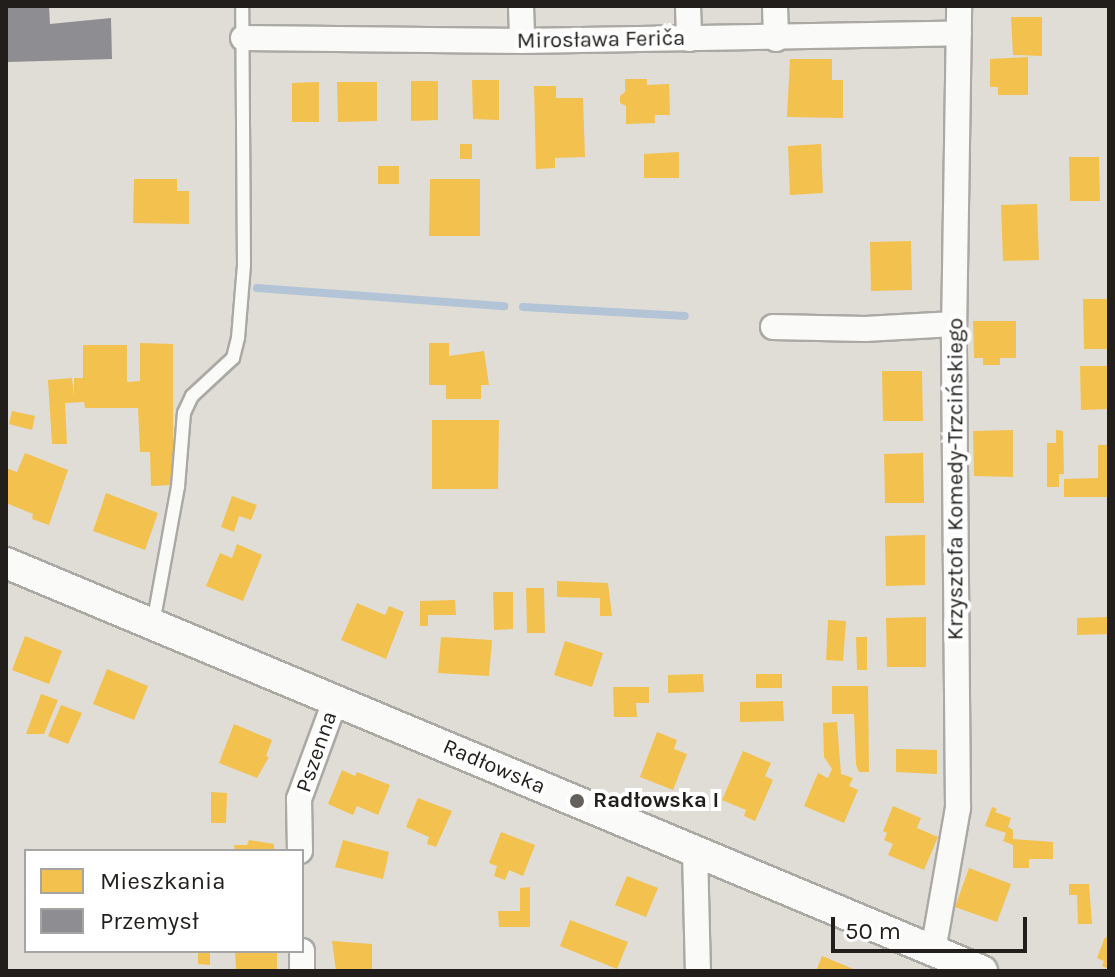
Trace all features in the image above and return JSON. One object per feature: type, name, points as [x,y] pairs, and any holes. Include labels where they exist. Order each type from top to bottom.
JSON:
[{"type":"street","points":[[521,6],[522,41]]},
{"type":"street","points":[[688,6],[689,39]]},
{"type":"street","points":[[775,6],[776,39]]},
{"type":"street","name":"Krzysztofa Komedy-Trzcińskiego","points":[[933,951],[958,808],[954,324],[959,6]]},
{"type":"street","name":"Mirosława Feriča","points":[[243,38],[522,41],[776,39],[959,33]]},
{"type":"street","points":[[773,327],[865,329],[954,324]]},
{"type":"street","name":"Radłowska","points":[[6,563],[982,971]]},
{"type":"street","name":"Pszenna","points":[[300,849],[299,799],[335,701]]},
{"type":"street","points":[[695,851],[698,971]]},
{"type":"lane","points":[[153,624],[178,487],[184,413],[192,396],[233,358],[238,338],[244,265],[242,6]]},
{"type":"building: Mieszkania","points":[[1011,17],[1042,17],[1042,56],[1013,55]]},
{"type":"building: Mieszkania","points":[[1028,57],[1028,95],[998,95],[998,87],[990,87],[990,59]]},
{"type":"building: Mieszkania","points":[[790,59],[832,59],[832,80],[843,80],[843,118],[787,117]]},
{"type":"building: Mieszkania","points":[[625,79],[647,79],[647,85],[669,84],[670,115],[655,115],[655,123],[626,124],[626,106],[620,103],[620,96],[625,92]]},
{"type":"building: Mieszkania","points":[[472,80],[499,80],[499,120],[473,119]]},
{"type":"building: Mieszkania","points":[[411,81],[438,81],[438,120],[411,121]]},
{"type":"building: Mieszkania","points":[[319,82],[319,122],[292,122],[292,83]]},
{"type":"building: Mieszkania","points":[[337,82],[377,82],[377,121],[338,122]]},
{"type":"building: Mieszkania","points":[[534,86],[556,86],[556,98],[583,98],[585,157],[555,158],[555,168],[536,169]]},
{"type":"building: Mieszkania","points":[[460,144],[472,144],[472,159],[460,159]]},
{"type":"building: Mieszkania","points":[[821,144],[823,193],[790,195],[788,146]]},
{"type":"building: Mieszkania","points":[[679,152],[679,178],[644,178],[644,154]]},
{"type":"building: Mieszkania","points":[[1069,157],[1099,157],[1100,201],[1070,201]]},
{"type":"building: Mieszkania","points":[[378,166],[399,166],[399,184],[378,184]]},
{"type":"building: Mieszkania","points":[[134,179],[177,179],[177,191],[189,191],[189,224],[133,223]]},
{"type":"building: Mieszkania","points":[[430,179],[480,179],[480,236],[429,236]]},
{"type":"building: Mieszkania","points":[[1037,204],[1039,260],[1003,261],[1001,205]]},
{"type":"building: Mieszkania","points":[[911,241],[912,290],[871,291],[870,242]]},
{"type":"building: Mieszkania","points":[[1083,299],[1109,299],[1107,349],[1084,349]]},
{"type":"building: Mieszkania","points":[[973,321],[1016,321],[1016,358],[1000,358],[1000,365],[983,365],[983,358],[974,358]]},
{"type":"building: Mieszkania","points":[[140,343],[173,344],[173,485],[151,486],[150,452],[140,452],[138,408],[85,408],[84,402],[65,403],[67,444],[52,444],[48,380],[72,378],[74,396],[74,378],[83,378],[83,345],[127,345],[127,382],[140,381]]},
{"type":"building: Mieszkania","points":[[429,343],[449,343],[449,356],[484,351],[489,385],[481,385],[481,399],[446,399],[446,385],[429,385]]},
{"type":"building: Mieszkania","points":[[1080,366],[1109,366],[1109,409],[1081,410]]},
{"type":"building: Mieszkania","points":[[882,371],[922,371],[923,421],[883,421]]},
{"type":"building: Mieszkania","points":[[12,411],[35,416],[32,430],[9,424]]},
{"type":"building: Mieszkania","points":[[432,420],[499,420],[498,489],[432,489]]},
{"type":"building: Mieszkania","points":[[1013,430],[1013,477],[974,476],[973,431]]},
{"type":"building: Mieszkania","points":[[1056,430],[1063,431],[1064,474],[1059,474],[1059,487],[1047,487],[1047,443],[1056,443]]},
{"type":"building: Mieszkania","points":[[1098,445],[1109,445],[1109,497],[1064,497],[1064,479],[1098,478]]},
{"type":"building: Mieszkania","points":[[25,453],[68,470],[49,525],[32,519],[33,514],[6,503],[6,468],[17,472]]},
{"type":"building: Mieszkania","points":[[923,453],[924,503],[885,503],[884,454]]},
{"type":"building: Mieszkania","points":[[106,493],[158,513],[145,550],[93,531]]},
{"type":"building: Mieszkania","points":[[232,496],[257,505],[251,520],[239,516],[234,532],[221,527]]},
{"type":"building: Mieszkania","points":[[925,535],[925,585],[886,586],[885,536]]},
{"type":"building: Mieszkania","points":[[237,544],[262,555],[243,601],[206,586],[220,553],[232,558]]},
{"type":"building: Mieszkania","points":[[557,581],[608,583],[612,616],[600,616],[600,598],[557,597]]},
{"type":"building: Mieszkania","points":[[526,588],[544,588],[545,633],[527,633]]},
{"type":"building: Mieszkania","points":[[493,592],[513,592],[513,629],[494,630]]},
{"type":"building: Mieszkania","points":[[455,600],[456,615],[428,615],[428,626],[420,626],[420,601]]},
{"type":"building: Mieszkania","points":[[357,603],[385,615],[389,606],[404,612],[386,659],[341,640]]},
{"type":"building: Mieszkania","points":[[926,617],[926,667],[887,667],[886,618]]},
{"type":"building: Mieszkania","points":[[1109,617],[1109,634],[1077,635],[1077,618]]},
{"type":"building: Mieszkania","points":[[828,620],[846,621],[843,661],[826,660]]},
{"type":"building: Mieszkania","points":[[25,636],[62,651],[49,684],[12,670]]},
{"type":"building: Mieszkania","points":[[441,637],[492,640],[489,676],[438,673]]},
{"type":"building: Mieszkania","points":[[856,637],[867,637],[867,670],[857,670]]},
{"type":"building: Mieszkania","points":[[565,641],[603,653],[592,687],[554,675]]},
{"type":"building: Mieszkania","points":[[107,669],[148,686],[134,720],[93,704]]},
{"type":"building: Mieszkania","points":[[703,674],[704,692],[668,693],[668,675]]},
{"type":"building: Mieszkania","points":[[756,674],[782,674],[782,688],[756,688]]},
{"type":"building: Mieszkania","points":[[832,686],[868,686],[869,772],[859,772],[856,765],[854,714],[832,714]]},
{"type":"building: Mieszkania","points":[[613,687],[649,687],[649,703],[636,703],[637,717],[614,717]]},
{"type":"building: Mieszkania","points":[[41,694],[58,700],[44,734],[26,734]]},
{"type":"building: Mieszkania","points":[[783,701],[784,721],[740,722],[740,702]]},
{"type":"building: Mieszkania","points":[[61,705],[82,713],[68,744],[48,736]]},
{"type":"building: Mieszkania","points":[[837,722],[841,774],[853,778],[849,786],[858,790],[844,823],[804,806],[818,773],[828,778],[832,769],[824,757],[823,723]]},
{"type":"building: Mieszkania","points":[[234,724],[272,740],[266,756],[269,757],[257,778],[219,763]]},
{"type":"building: Mieszkania","points":[[657,732],[677,740],[674,749],[687,754],[673,790],[640,777]]},
{"type":"building: Mieszkania","points":[[896,749],[937,750],[937,774],[896,772]]},
{"type":"building: Mieszkania","points":[[743,751],[771,763],[765,776],[773,780],[755,821],[744,816],[746,810],[722,800]]},
{"type":"building: Mieszkania","points":[[342,770],[355,776],[357,772],[390,785],[378,815],[357,806],[353,815],[328,804]]},
{"type":"building: Mieszkania","points":[[211,792],[227,793],[226,823],[211,823]]},
{"type":"building: Mieszkania","points":[[418,798],[452,811],[436,847],[427,844],[429,837],[406,827]]},
{"type":"building: Mieszkania","points":[[893,806],[921,818],[917,828],[938,837],[924,870],[888,855],[893,844],[884,840],[887,833],[883,831]]},
{"type":"building: Mieszkania","points":[[992,807],[997,809],[995,812],[1011,818],[1008,827],[1013,830],[1013,839],[1053,842],[1053,859],[1029,859],[1029,868],[1013,868],[1013,845],[1003,841],[1006,833],[985,826]]},
{"type":"building: Mieszkania","points":[[501,832],[535,845],[523,876],[509,870],[505,880],[494,876],[497,866],[489,863]]},
{"type":"building: Mieszkania","points":[[249,840],[274,844],[274,849],[235,849],[234,845],[247,845]]},
{"type":"building: Mieszkania","points":[[343,840],[389,852],[383,879],[335,867]]},
{"type":"building: Mieszkania","points":[[969,868],[1011,884],[997,922],[955,907]]},
{"type":"building: Mieszkania","points":[[627,876],[658,888],[646,917],[615,905]]},
{"type":"building: Mieszkania","points":[[1069,884],[1089,884],[1092,924],[1078,924],[1077,895],[1069,895]]},
{"type":"building: Mieszkania","points":[[530,887],[530,927],[499,927],[498,911],[520,911],[520,888]]},
{"type":"building: Mieszkania","points":[[570,920],[628,942],[617,969],[560,946]]},
{"type":"building: Mieszkania","points":[[1105,937],[1109,939],[1109,969],[1102,966],[1104,961],[1097,958]]},
{"type":"building: Mieszkania","points":[[332,941],[372,944],[372,971],[336,971]]},
{"type":"building: Mieszkania","points":[[198,953],[210,953],[210,965],[198,964]]},
{"type":"building: Mieszkania","points":[[235,953],[277,953],[277,969],[236,971]]},
{"type":"building: Mieszkania","points":[[822,956],[858,971],[816,971]]},
{"type":"building: Przemysł","points":[[7,6],[49,6],[50,24],[111,18],[112,59],[8,62]]},
{"type":"waterway","points":[[257,288],[504,306]]},
{"type":"waterway","points":[[523,307],[685,316]]},
{"type":"place","name":"Radłowska I","points":[[577,801]]}]
